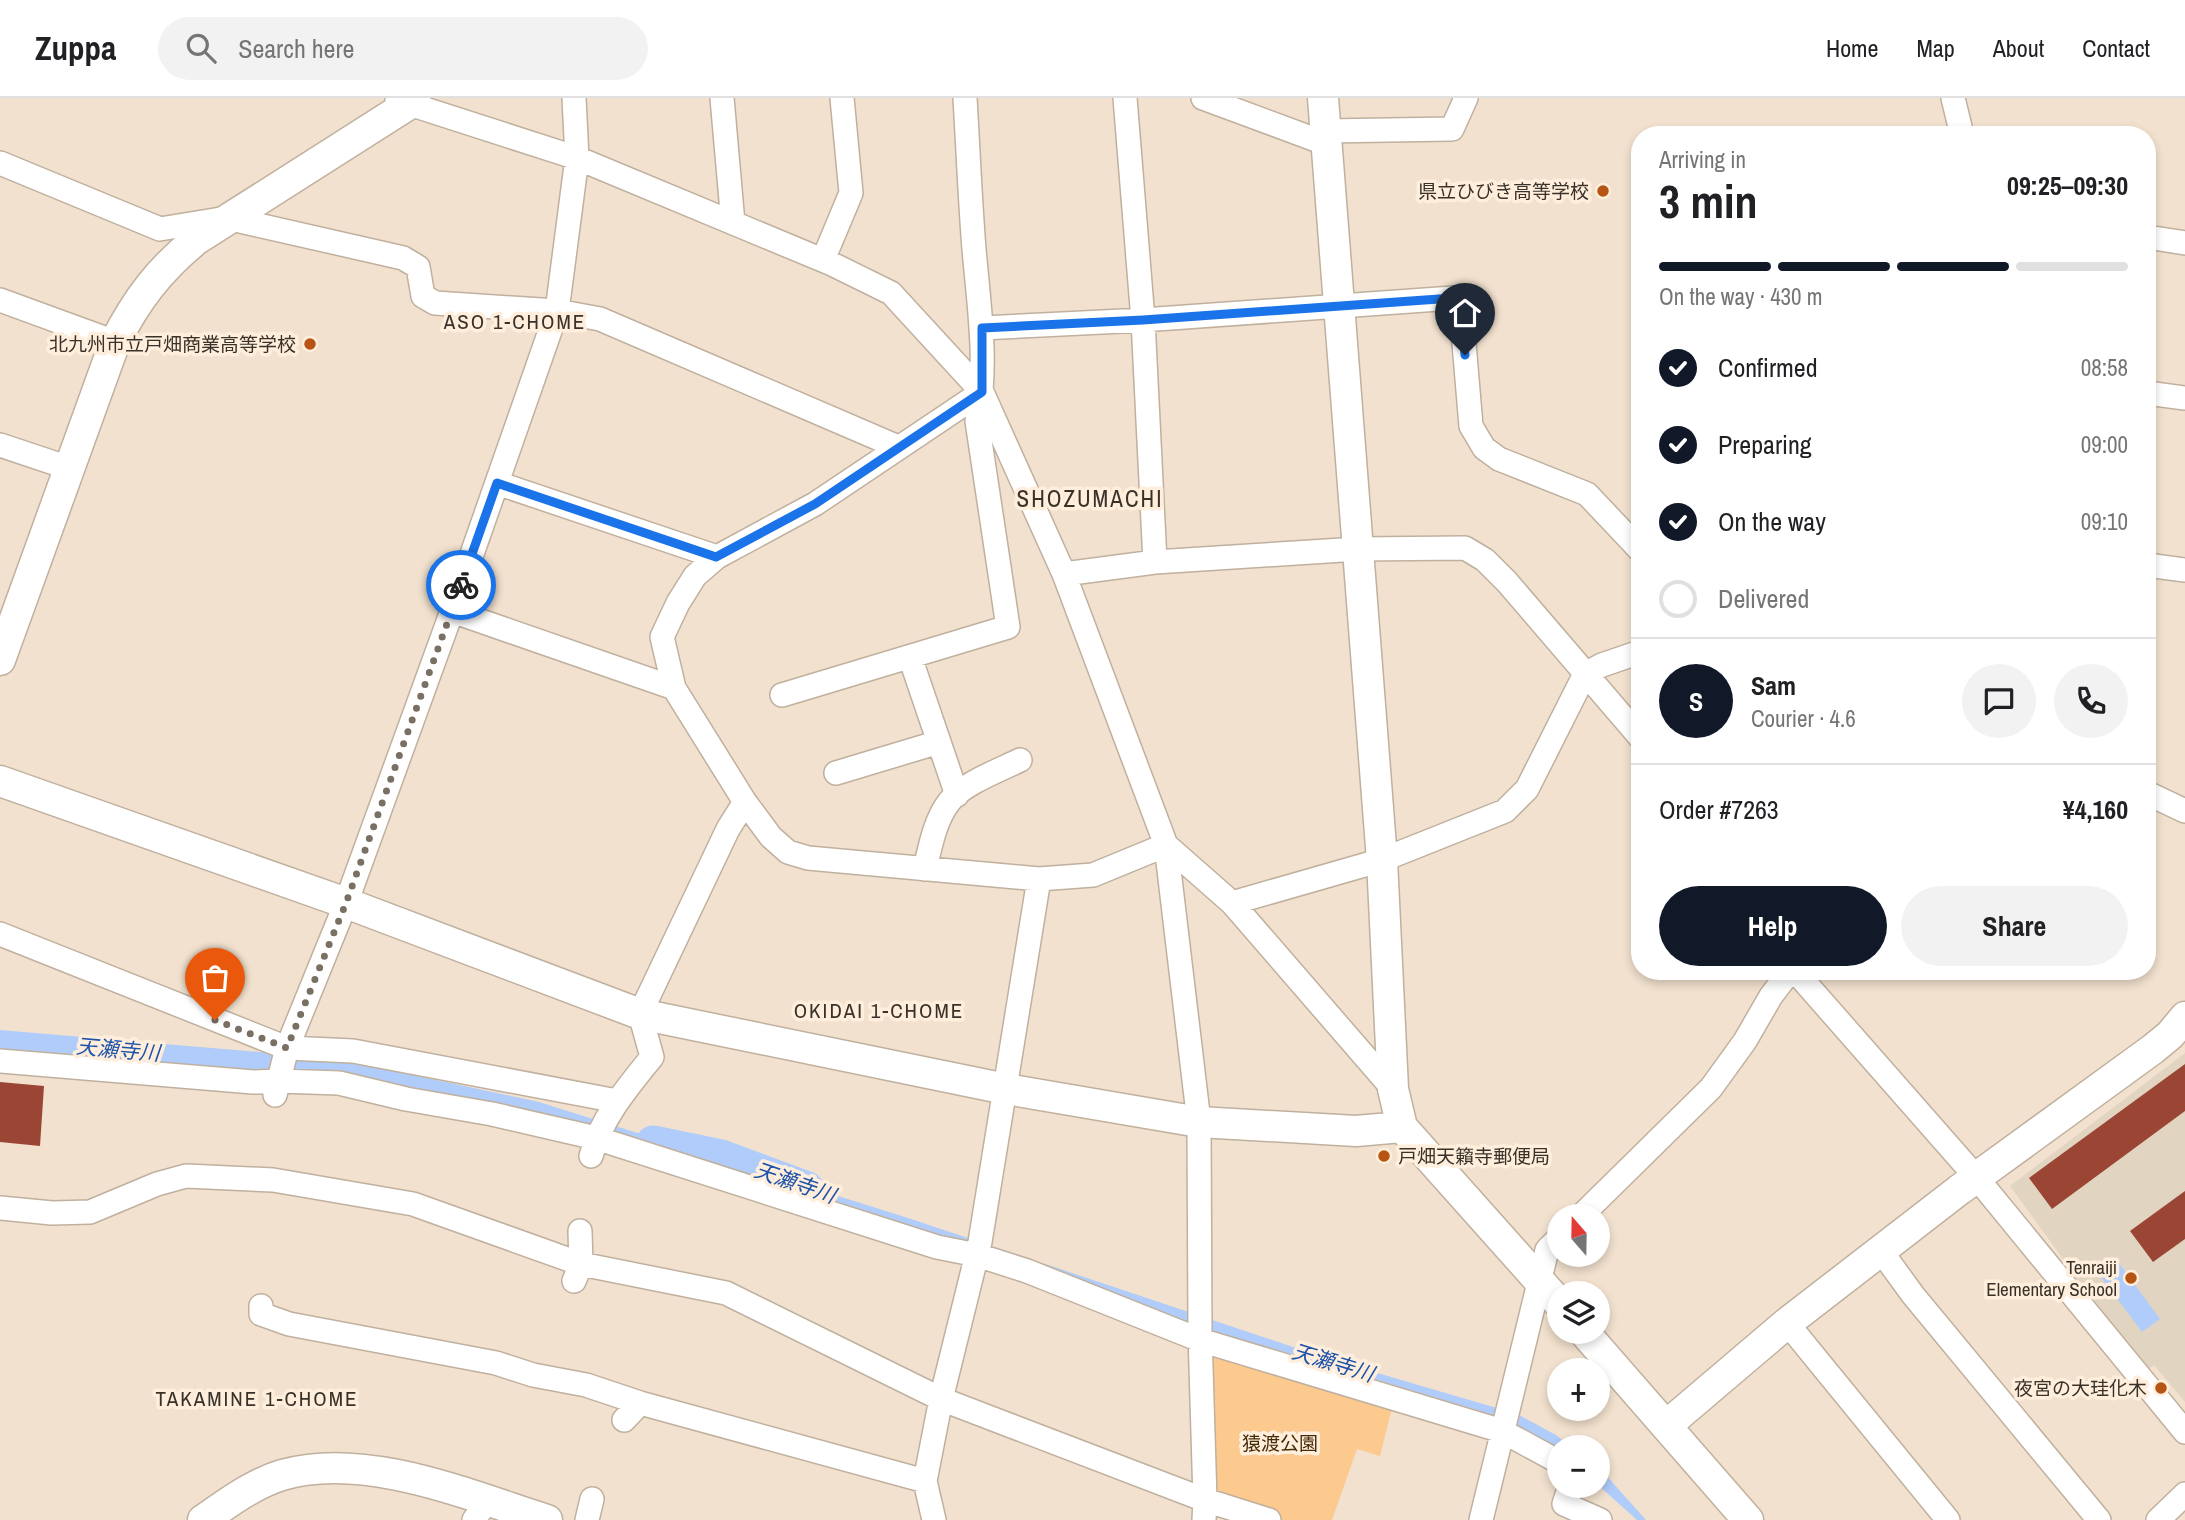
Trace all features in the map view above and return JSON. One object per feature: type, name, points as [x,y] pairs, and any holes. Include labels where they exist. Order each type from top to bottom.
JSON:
[{"type":"street","points":[[277,1088],[287,1048],[346,903],[557,311],[577,158],[574,98]]},
{"type":"street","points":[[722,98],[733,223]]},
{"type":"street","points":[[823,260],[851,193],[842,98]]},
{"type":"street","points":[[782,695],[1008,627],[976,421],[982,392],[982,328],[974,249],[965,98]]},
{"type":"street","points":[[1125,98],[1143,320],[1155,562]]},
{"type":"street","points":[[1203,98],[1326,137],[1452,129],[1466,98]]},
{"type":"street","points":[[1323,98],[1382,860],[1393,1089],[1402,1127],[1547,1290]]},
{"type":"street","points":[[1953,98],[1960,126]]},
{"type":"street","points":[[0,660],[8,615],[69,468],[115,342],[149,284],[172,260],[228,218],[405,100],[577,158],[823,260],[891,293],[982,392],[1064,574],[1166,845],[1199,1122],[1204,1510]]},
{"type":"street","points":[[0,163],[160,229],[228,218],[403,258],[418,267],[423,296],[435,303],[557,311],[600,319],[898,447]]},
{"type":"street","points":[[2156,238],[2185,243]]},
{"type":"street","points":[[982,328],[1143,320],[1453,298],[1461,307],[1471,426],[1484,449],[1499,458],[1587,494],[1631,540]]},
{"type":"street","points":[[0,300],[115,342]]},
{"type":"street","points":[[982,392],[815,504],[716,557],[695,576],[678,603],[662,637],[674,688],[745,802],[771,837],[788,852],[808,858],[1039,879],[1093,875],[1166,845]]},
{"type":"street","points":[[2156,394],[2185,398]]},
{"type":"street","points":[[0,445],[69,468]]},
{"type":"street","points":[[497,483],[716,557]]},
{"type":"street","points":[[1064,574],[1155,562],[1357,549],[1465,548],[1485,560],[1507,582],[1631,726]]},
{"type":"street","points":[[2156,566],[2185,570]]},
{"type":"street","points":[[452,611],[674,688]]},
{"type":"street","points":[[1232,903],[1382,860],[1505,811],[1527,789],[1586,674],[1631,655]]},
{"type":"street","points":[[910,657],[957,795]]},
{"type":"street","points":[[836,773],[939,742]]},
{"type":"street","points":[[925,869],[932,838],[949,801],[968,787],[1020,760]]},
{"type":"street","points":[[0,781],[346,903],[640,1014],[1006,1089],[1199,1122],[1356,1131],[1402,1127]]},
{"type":"street","points":[[2156,798],[2185,811]]},
{"type":"street","points":[[594,1147],[617,1101],[652,1057],[640,1014],[728,829],[745,802]]},
{"type":"street","points":[[1166,845],[1232,903],[1393,1089]]},
{"type":"street","points":[[934,1520],[925,1481],[941,1399],[978,1248],[1039,879]]},
{"type":"street","points":[[0,934],[287,1048],[353,1051],[617,1101]]},
{"type":"street","points":[[1593,1204],[1711,1088],[1745,1041],[1783,980]]},
{"type":"street","points":[[1803,980],[1976,1177],[2185,1432]]},
{"type":"street","points":[[1667,1424],[1787,1323],[1976,1177],[2154,1049],[2185,1017]]},
{"type":"street","points":[[0,1061],[253,1082],[277,1088],[339,1083],[406,1099],[492,1114],[594,1147],[937,1247],[978,1248],[1027,1271],[1200,1329],[1505,1421],[1547,1453]]},
{"type":"street","points":[[0,1208],[52,1213],[90,1212],[158,1184],[186,1176],[273,1181],[413,1204],[577,1273],[726,1293],[941,1399],[1204,1510],[1269,1520]]},
{"type":"street","points":[[577,1273],[580,1231]]},
{"type":"street","points":[[1881,1251],[1913,1295],[2099,1520]]},
{"type":"street","points":[[1481,1520],[1505,1421],[1547,1302]]},
{"type":"street","points":[[261,1306],[261,1314],[289,1324],[537,1371],[640,1403],[925,1481]]},
{"type":"street","points":[[1787,1323],[1948,1520]]},
{"type":"street","points":[[1595,1344],[1748,1520]]},
{"type":"street","points":[[624,1420],[640,1403]]},
{"type":"street","points":[[215,1516],[255,1486],[282,1475],[314,1469],[350,1468],[414,1479],[480,1510],[547,1520]]},
{"type":"street","points":[[2158,1520],[2185,1494]]},
{"type":"street","points":[[1566,1498],[1564,1504],[1600,1520]]},
{"type":"shaded area","name":"Tenraiji Elementary School","points":[[2185,1053],[2185,1402],[2154,1365],[2145,1372],[2010,1186]]},
{"type":"green space","name":"猿渡公園","points":[[1204,1346],[1394,1400],[1380,1456],[1357,1449],[1332,1520],[1282,1520],[1209,1497]]},
{"type":"water","points":[[0,1030],[306,1056],[394,1071],[539,1102],[908,1218],[1323,1357],[1517,1414],[1556,1435],[1547,1435],[1547,1446],[1524,1430],[1483,1412],[427,1095],[0,1054]]},
{"type":"water","points":[[2116,1259],[2160,1319],[2142,1332],[2098,1273]]},
{"type":"water","points":[[1610,1480],[1646,1520],[1637,1520],[1610,1496]]},
{"type":"building","points":[[2185,1064],[2185,1111],[2052,1209],[2029,1178]]},
{"type":"building","points":[[0,1082],[44,1086],[40,1146],[0,1142]]},
{"type":"building","points":[[2185,1191],[2185,1239],[2153,1262],[2130,1231]]},
{"type":"waterway","name":"天瀬寺川","points":[[653,1143],[721,1157],[807,1189]]},
{"type":"way so far","points":[[215,1020],[287,1048],[346,903],[461,585]]},
{"type":"place","name":"県立ひびき高等学校","points":[[1603,191]]},
{"type":"place","name":"北九州市立戸畑商業高等学校","points":[[310,344]]},
{"type":"place","name":"戸畑天籟寺郵便局","points":[[1384,1156]]},
{"type":"place","name":"Tenraiji Elementary School","points":[[2131,1278]]},
{"type":"place","name":"夜宮の大珪化木","points":[[2161,1388]]},
{"type":"district","name":"ASO 1-CHOME","points":[[515,322]]},
{"type":"district","name":"SHOZUMACHI","points":[[1090,499]]},
{"type":"district","name":"OKIDAI 1-CHOME","points":[[879,1011]]},
{"type":"district","name":"TAKAMINE 1-CHOME","points":[[257,1399]]},
{"type":"route","points":[[461,585],[497,483],[716,557],[815,504],[982,392],[982,328],[1143,320],[1453,298],[1461,307],[1465,355]]}]
